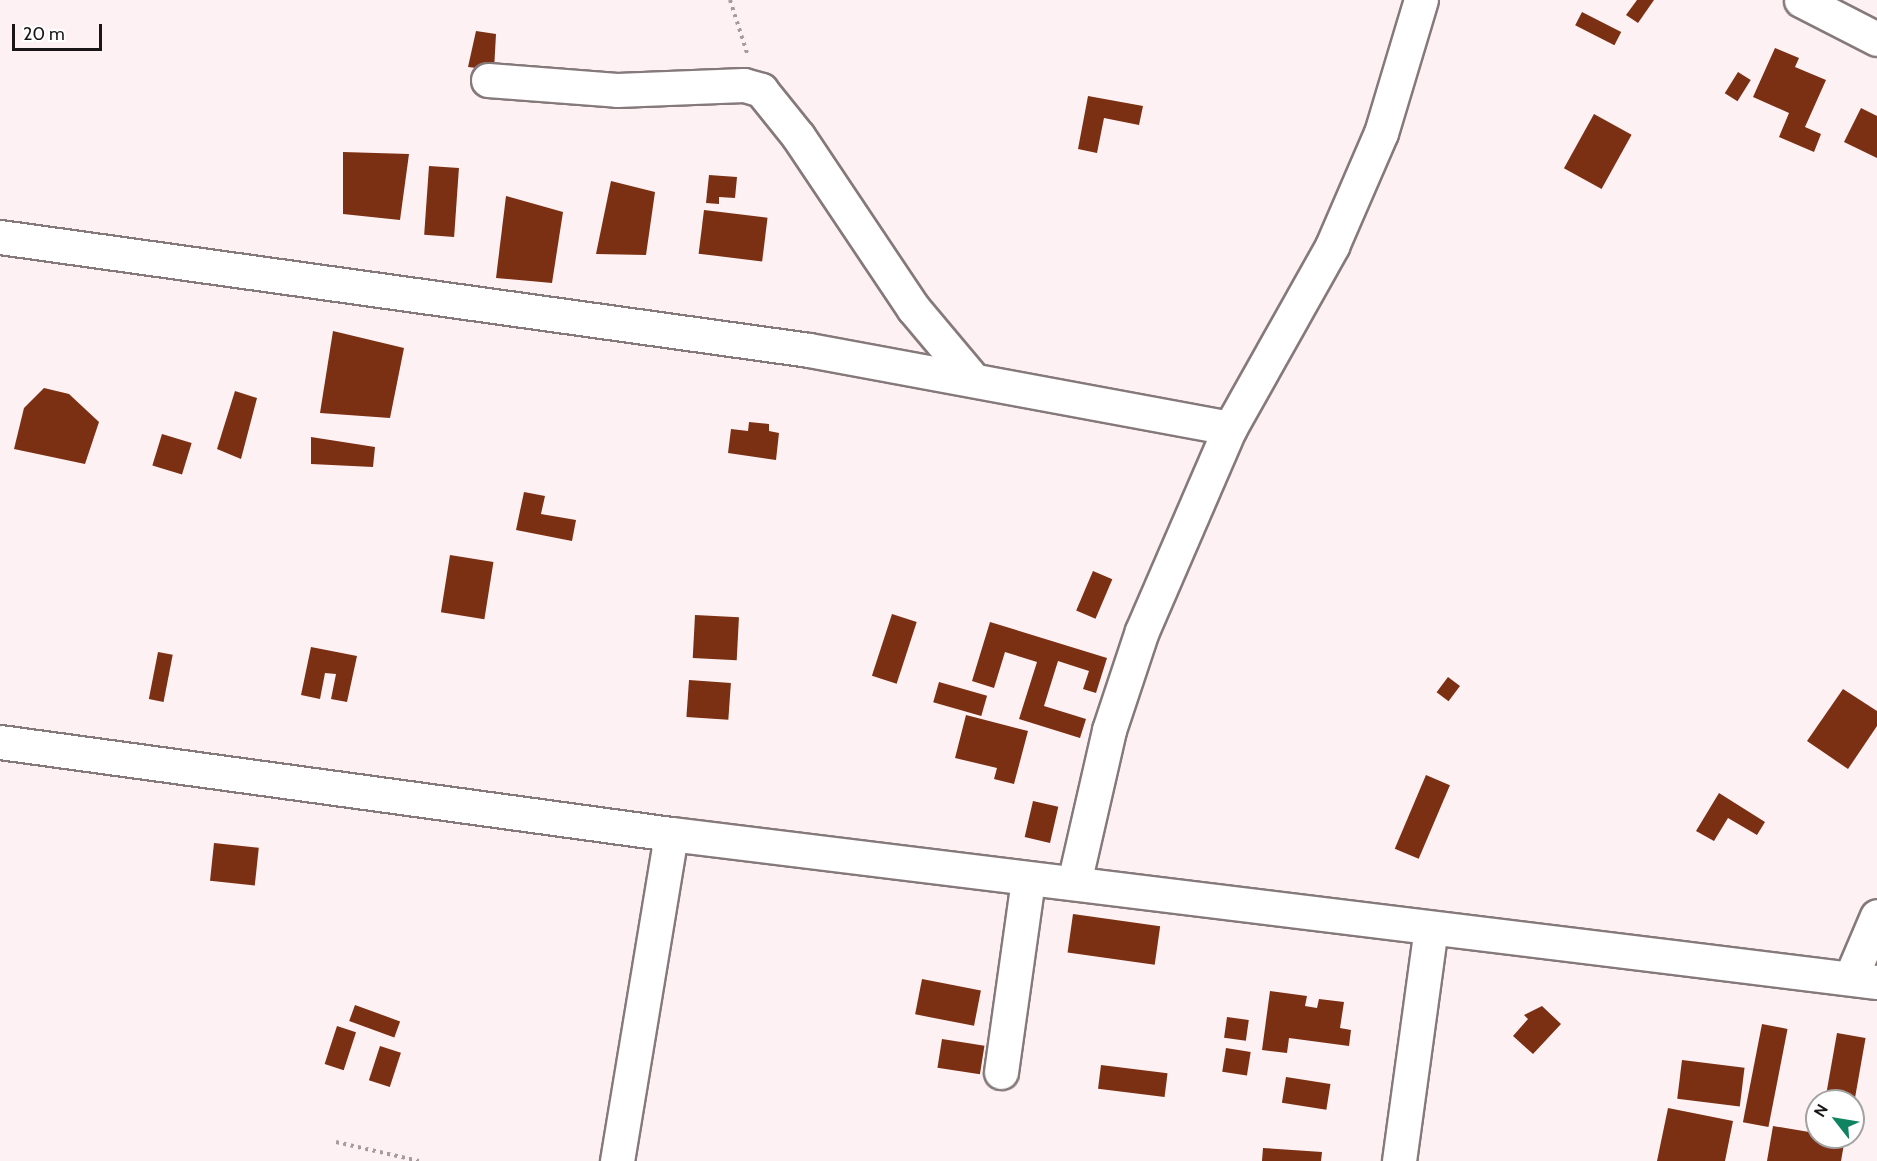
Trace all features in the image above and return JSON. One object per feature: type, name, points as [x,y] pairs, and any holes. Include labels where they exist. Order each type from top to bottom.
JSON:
[{"type":"street","points":[[1074,883],[1109,730],[1142,632],[1230,428],[1332,246],[1381,133],[1421,0]]},
{"type":"street","points":[[1801,0],[1877,39]]},
{"type":"street","points":[[489,80],[617,90],[753,86],[774,103],[914,309],[972,378]]},
{"type":"street","points":[[0,237],[808,350],[972,378],[1230,428]]},
{"type":"street","points":[[0,742],[671,834],[1028,880],[1074,883],[1864,980],[1877,916]]},
{"type":"street","points":[[617,1161],[671,834]]},
{"type":"street","points":[[1001,1072],[1028,880]]},
{"type":"street","points":[[1399,1161],[1431,928]]},
{"type":"path","points":[[730,0],[753,86]]},
{"type":"path","points":[[336,1142],[419,1161]]},
{"type":"building","points":[[1637,0],[1654,0],[1638,23],[1626,15]]},
{"type":"building","points":[[1582,12],[1621,32],[1614,45],[1575,25]]},
{"type":"building","points":[[476,31],[496,34],[494,70],[468,67]]},
{"type":"building","points":[[1775,48],[1799,58],[1795,67],[1826,80],[1805,127],[1821,134],[1814,152],[1779,137],[1789,113],[1753,97]]},
{"type":"building","points":[[1738,72],[1751,80],[1737,101],[1725,93]]},
{"type":"building","points":[[1088,96],[1143,106],[1139,125],[1104,118],[1097,153],[1078,149]]},
{"type":"building","points":[[1861,108],[1877,116],[1877,158],[1844,142]]},
{"type":"building","points":[[1594,114],[1632,135],[1602,189],[1564,168]]},
{"type":"building","points":[[343,152],[409,154],[400,220],[343,214]]},
{"type":"building","points":[[429,166],[459,168],[454,237],[424,235]]},
{"type":"building","points":[[709,175],[737,177],[735,198],[719,197],[719,204],[706,203]]},
{"type":"building","points":[[611,181],[655,192],[646,255],[596,254]]},
{"type":"building","points":[[506,196],[563,212],[552,283],[496,278]]},
{"type":"building","points":[[704,210],[768,218],[762,261],[699,254]]},
{"type":"building","points":[[333,331],[404,348],[390,418],[320,413]]},
{"type":"building","points":[[44,388],[69,394],[99,422],[85,464],[14,449],[24,408]]},
{"type":"building","points":[[235,391],[257,398],[241,459],[217,449]]},
{"type":"building","points":[[749,422],[769,424],[769,431],[779,433],[776,460],[728,453],[731,429],[748,431]]},
{"type":"building","points":[[162,434],[192,443],[182,475],[152,466]]},
{"type":"building","points":[[311,437],[375,447],[373,467],[311,464]]},
{"type":"building","points":[[524,492],[545,496],[541,514],[576,520],[572,541],[516,530]]},
{"type":"building","points":[[450,555],[493,562],[484,619],[441,612]]},
{"type":"building","points":[[1093,571],[1112,579],[1096,619],[1076,611]]},
{"type":"building","points":[[892,614],[917,622],[897,684],[872,676]]},
{"type":"building","points":[[695,615],[739,617],[737,660],[693,658]]},
{"type":"building","points":[[990,622],[1107,658],[1096,693],[1083,689],[1089,671],[1058,661],[1044,706],[1086,719],[1080,738],[1019,719],[1037,662],[1005,652],[994,688],[972,681]]},
{"type":"building","points":[[311,647],[357,656],[347,702],[331,699],[336,674],[325,673],[320,699],[301,695]]},
{"type":"building","points":[[158,652],[173,655],[164,702],[149,699]]},
{"type":"building","points":[[1448,677],[1460,686],[1449,701],[1437,692]]},
{"type":"building","points":[[689,680],[731,683],[728,720],[686,717]]},
{"type":"building","points":[[939,682],[987,696],[981,716],[933,702]]},
{"type":"building","points":[[1843,689],[1877,711],[1877,726],[1848,769],[1807,741]]},
{"type":"building","points":[[966,715],[1028,731],[1014,784],[994,779],[997,768],[955,758]]},
{"type":"building","points":[[1426,775],[1450,785],[1419,859],[1395,849]]},
{"type":"building","points":[[1719,793],[1765,822],[1757,835],[1728,818],[1714,841],[1696,831]]},
{"type":"building","points":[[1033,801],[1058,807],[1050,843],[1025,837]]},
{"type":"building","points":[[214,843],[259,848],[255,885],[210,881]]},
{"type":"building","points":[[1073,914],[1160,926],[1155,965],[1068,953]]},
{"type":"building","points":[[922,979],[981,990],[974,1026],[915,1014]]},
{"type":"building","points":[[1270,991],[1307,996],[1305,1006],[1317,1008],[1319,999],[1344,1002],[1340,1028],[1351,1030],[1349,1046],[1289,1038],[1287,1053],[1262,1050]]},
{"type":"building","points":[[355,1005],[400,1021],[394,1037],[349,1021]]},
{"type":"building","points":[[1542,1006],[1561,1024],[1533,1054],[1513,1036],[1528,1019],[1524,1015]]},
{"type":"building","points":[[1227,1017],[1249,1020],[1246,1041],[1224,1038]]},
{"type":"building","points":[[1762,1024],[1788,1029],[1768,1127],[1743,1122]]},
{"type":"building","points":[[337,1026],[356,1032],[344,1070],[325,1064]]},
{"type":"building","points":[[1837,1033],[1866,1038],[1857,1089],[1827,1089]]},
{"type":"building","points":[[942,1039],[984,1046],[980,1074],[937,1068]]},
{"type":"building","points":[[380,1046],[401,1053],[390,1087],[369,1080]]},
{"type":"building","points":[[1226,1048],[1251,1052],[1247,1076],[1222,1072]]},
{"type":"building","points":[[1682,1060],[1745,1068],[1740,1106],[1677,1099]]},
{"type":"building","points":[[1101,1065],[1168,1073],[1165,1097],[1098,1089]]},
{"type":"building","points":[[1286,1077],[1330,1084],[1326,1110],[1282,1103]]},
{"type":"building","points":[[1668,1108],[1733,1121],[1725,1161],[1657,1161]]},
{"type":"building","points":[[1773,1126],[1805,1131],[1805,1149],[1843,1149],[1841,1161],[1767,1161]]},
{"type":"building","points":[[1263,1148],[1322,1152],[1321,1161],[1262,1161]]}]
